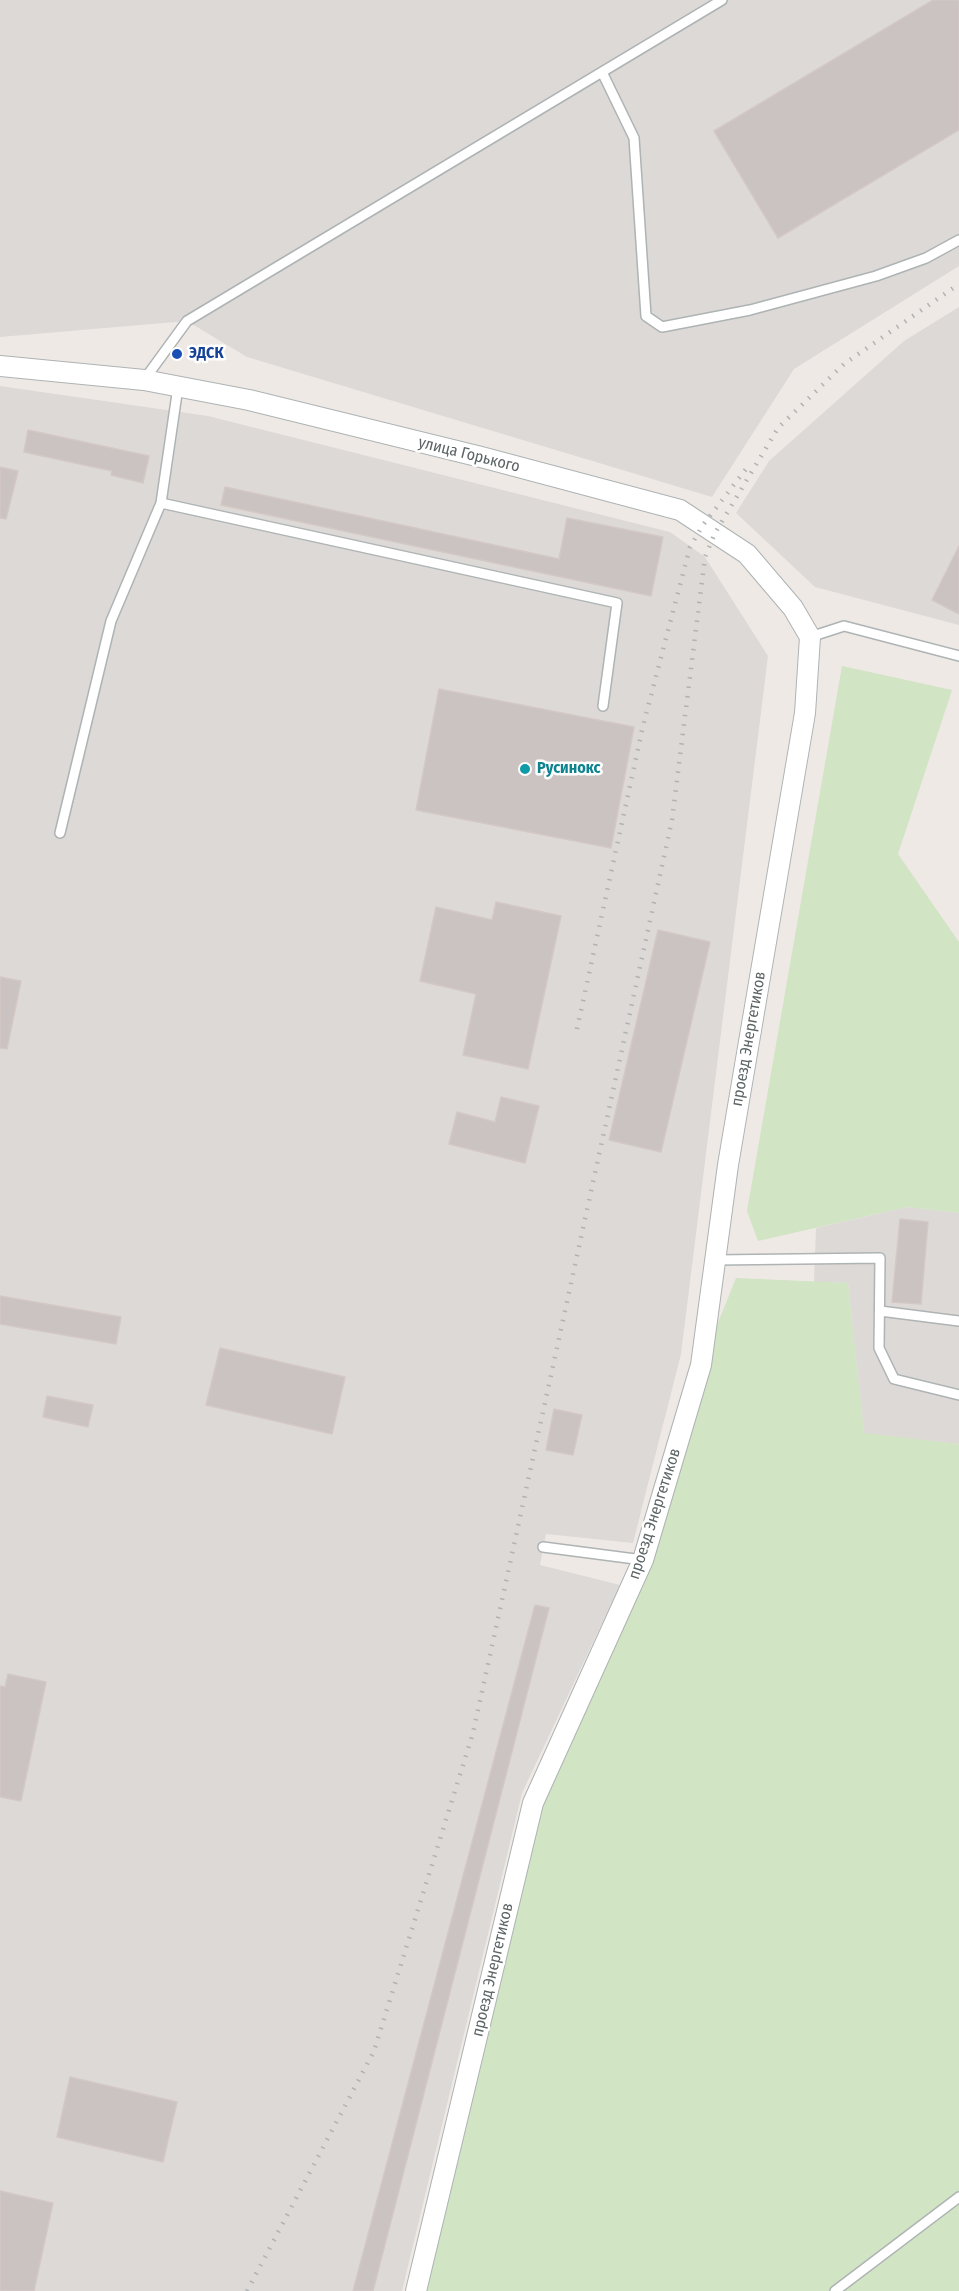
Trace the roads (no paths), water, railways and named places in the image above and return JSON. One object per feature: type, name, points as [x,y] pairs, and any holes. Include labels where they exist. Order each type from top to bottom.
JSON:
[{"type":"street","name":"улица Горького","points":[[0,366],[144,380],[249,400],[680,510],[747,554],[793,608],[810,637]]},
{"type":"street","name":"проезд Энергетиков","points":[[416,2291],[532,1803],[643,1560],[701,1365],[728,1165],[805,713],[810,637]]},
{"type":"lane","points":[[144,380],[187,321],[722,0]]},
{"type":"lane","points":[[602,72],[634,138],[646,316],[662,327],[750,310],[876,276],[926,258],[959,240]]},
{"type":"lane","points":[[60,833],[111,621],[161,502],[177,387]]},
{"type":"lane","points":[[161,502],[617,603],[603,706]]},
{"type":"lane","points":[[810,637],[844,626],[959,656]]},
{"type":"lane","points":[[715,1260],[880,1258],[879,1348],[894,1379],[959,1395]]},
{"type":"lane","points":[[880,1311],[959,1321]]},
{"type":"lane","points":[[543,1547],[643,1560]]},
{"type":"lane","points":[[835,2291],[959,2197]]},
{"type":"railway","points":[[247,2291],[374,2051],[473,1733],[672,820],[705,557],[715,533],[778,428],[844,364],[959,284]]},
{"type":"railway","points":[[577,1029],[643,726],[690,547],[703,525],[746,469]]},
{"type":"place","name":"ЭДСК","points":[[177,354]]},
{"type":"place","name":"Русинокс","points":[[525,769]]}]
